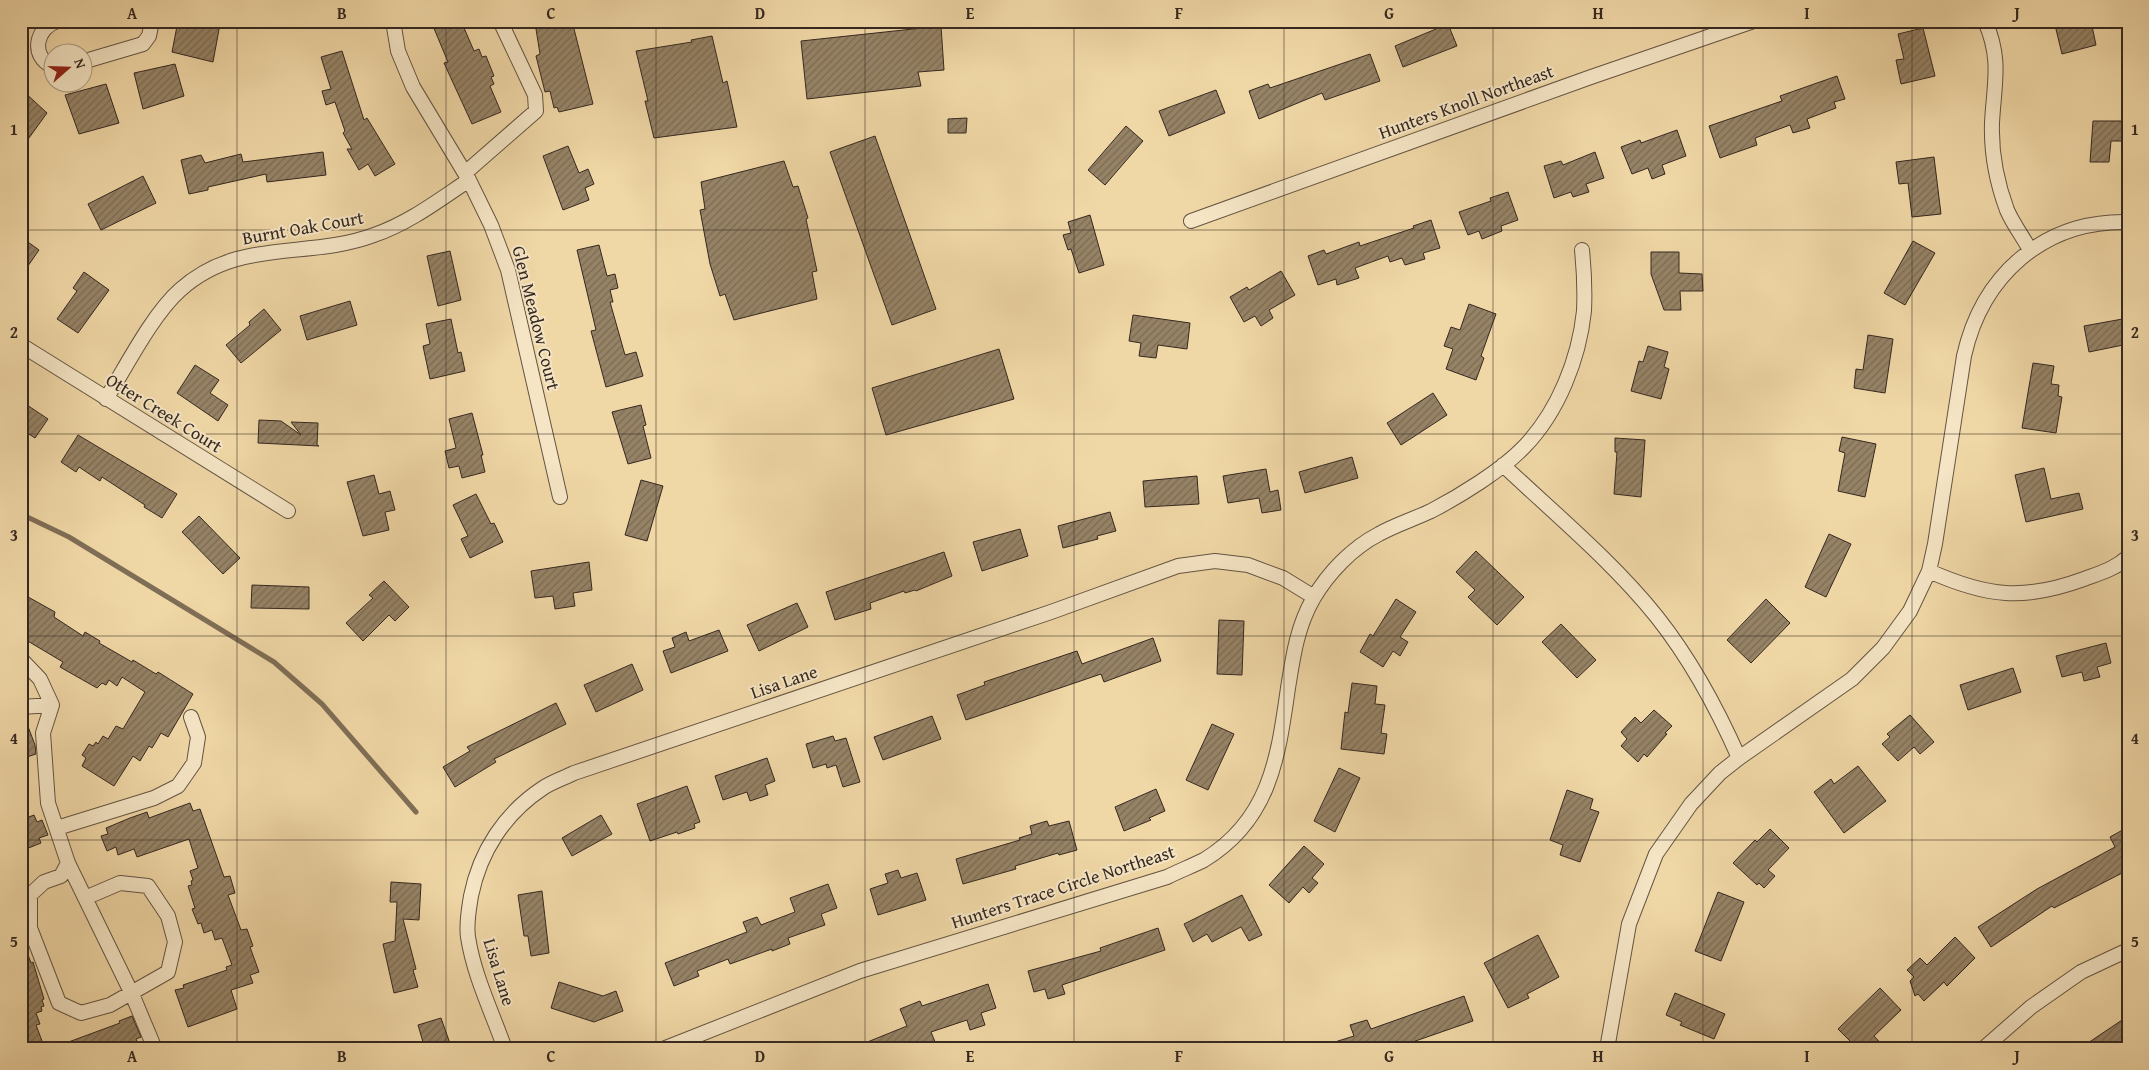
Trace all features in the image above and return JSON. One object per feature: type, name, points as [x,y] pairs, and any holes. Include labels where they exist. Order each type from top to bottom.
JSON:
[{"type":"street","points":[[42,57],[38,42],[40,34],[46,27],[57,21]]},
{"type":"street","points":[[92,59],[143,44],[149,36],[152,21]]},
{"type":"street","name":"Glen Meadow Court","points":[[393,21],[398,51],[413,87],[467,177],[491,225],[508,270],[560,497]]},
{"type":"street","name":"Hunters Knoll Northeast","points":[[1191,221],[1591,77],[1754,21]]},
{"type":"street","points":[[1986,21],[1993,39],[1996,55],[1997,83],[1992,124],[1995,168],[2008,211],[2030,250]]},
{"type":"street","name":"Burnt Oak Court","points":[[106,399],[163,308],[180,289],[205,271],[228,260],[252,254],[335,245],[374,235],[412,218],[467,177],[536,110],[535,96],[502,25]]},
{"type":"street","points":[[1607,1049],[1629,924],[1656,854],[1691,804],[1720,773],[1852,678],[1883,648],[1910,611],[1928,571],[1936,544],[1964,356],[1969,334],[1978,310],[1993,287],[2009,268],[2030,250],[2068,231],[2112,222],[2128,222]]},
{"type":"street","name":"Hunters Trace Circle Northeast","points":[[663,1049],[860,971],[1167,877],[1204,860],[1224,845],[1243,826],[1258,806],[1270,782],[1280,750],[1295,645],[1303,620],[1314,597],[1337,566],[1364,542],[1446,504],[1503,465],[1524,446],[1542,423],[1557,399],[1571,368],[1584,312],[1585,283],[1582,250]]},
{"type":"street","name":"Otter Creek Court","points":[[21,345],[288,511]]},
{"type":"street","points":[[1503,465],[1618,573],[1658,617],[1703,684],[1739,758]]},
{"type":"street","points":[[1928,571],[1956,583],[1983,591],[2008,594],[2033,593],[2058,588],[2117,567],[2128,557]]},
{"type":"street","name":"Lisa Lane","points":[[505,1049],[475,969],[468,935],[468,913],[475,877],[491,842],[513,813],[544,788],[574,773],[1051,612],[1178,566],[1214,561],[1248,565],[1283,578],[1314,597]]},
{"type":"street","points":[[21,659],[40,679],[52,705],[43,733],[48,803],[68,864],[132,994],[155,1049]]},
{"type":"street","points":[[21,707],[52,705]]},
{"type":"street","points":[[57,828],[154,798],[178,786],[194,762],[198,737],[191,717]]},
{"type":"street","points":[[68,864],[61,876],[44,882],[30,895],[30,928],[59,1003],[80,1013],[110,1006],[168,972],[175,942],[168,916],[148,886],[120,883],[85,898]]},
{"type":"street","points":[[1983,1049],[2031,1007],[2081,972],[2128,950]]},
{"type":"building","points":[[178,21],[208,21],[220,24],[213,62],[172,52]]},
{"type":"building","points":[[445,21],[461,21],[474,51],[479,49],[482,57],[486,56],[494,76],[491,77],[494,84],[490,86],[501,112],[472,124],[444,63],[448,62],[433,26]]},
{"type":"building","points":[[565,21],[572,21],[593,104],[559,112],[557,107],[554,108],[550,91],[545,92],[536,56],[540,54],[536,29]]},
{"type":"building","points":[[2054,21],[2082,21],[2084,28],[2092,26],[2096,45],[2062,54]]},
{"type":"building","points":[[1448,24],[1457,46],[1403,67],[1395,46]]},
{"type":"building","points":[[941,26],[944,70],[918,72],[921,86],[807,99],[801,41]]},
{"type":"building","points":[[1923,28],[1935,76],[1901,84],[1896,60],[1904,59],[1898,34]]},
{"type":"building","points":[[712,36],[723,83],[727,81],[737,127],[654,138],[645,101],[648,101],[636,51],[692,42],[691,40]]},
{"type":"building","points":[[342,51],[364,120],[367,118],[395,164],[375,176],[368,164],[359,170],[347,149],[352,149],[343,133],[345,131],[335,102],[326,105],[322,91],[331,89],[321,57]]},
{"type":"building","points":[[1370,54],[1380,81],[1325,100],[1322,93],[1259,119],[1249,91],[1268,84],[1270,88]]},
{"type":"building","points":[[175,64],[184,96],[143,109],[134,73]]},
{"type":"building","points":[[1837,76],[1845,99],[1834,102],[1836,108],[1807,119],[1810,128],[1793,133],[1790,125],[1755,138],[1757,145],[1720,158],[1709,126],[1782,101],[1780,96]]},
{"type":"building","points":[[106,84],[119,123],[79,134],[65,95],[76,92],[92,92],[92,88]]},
{"type":"building","points":[[21,89],[47,113],[21,149]]},
{"type":"building","points":[[1216,90],[1225,113],[1169,136],[1159,111]]},
{"type":"building","points":[[967,118],[966,133],[948,133],[948,119]]},
{"type":"building","points":[[2093,121],[2128,121],[2128,141],[2111,141],[2109,162],[2090,162]]},
{"type":"building","points":[[1126,126],[1143,141],[1105,185],[1088,170]]},
{"type":"building","points":[[1677,130],[1686,156],[1662,165],[1665,174],[1652,179],[1648,168],[1632,174],[1621,147],[1640,140],[1641,143]]},
{"type":"building","points":[[875,136],[936,309],[892,325],[830,152]]},
{"type":"building","points":[[568,146],[579,173],[588,169],[594,184],[585,188],[589,200],[563,210],[543,156]]},
{"type":"building","points":[[323,152],[326,175],[267,182],[266,174],[208,187],[208,190],[189,194],[181,160],[201,155],[205,163],[241,154],[243,162]]},
{"type":"building","points":[[1595,152],[1604,178],[1586,184],[1589,192],[1573,197],[1571,192],[1554,198],[1544,166],[1561,161],[1563,165]]},
{"type":"building","points":[[1934,157],[1941,214],[1912,217],[1908,183],[1899,184],[1896,162]]},
{"type":"building","points":[[784,161],[793,187],[798,186],[808,218],[806,219],[817,271],[812,272],[817,299],[734,320],[725,294],[720,296],[710,264],[700,210],[705,209],[701,182]]},
{"type":"building","points":[[143,176],[156,203],[101,230],[88,204]]},
{"type":"building","points":[[1508,192],[1518,220],[1501,226],[1502,231],[1482,239],[1479,231],[1468,235],[1459,212],[1491,201],[1490,198]]},
{"type":"building","points":[[1090,215],[1104,265],[1079,273],[1071,249],[1068,250],[1063,235],[1071,233],[1068,222]]},
{"type":"building","points":[[1431,220],[1440,248],[1423,253],[1425,259],[1405,265],[1402,258],[1390,262],[1388,256],[1355,268],[1359,278],[1337,285],[1336,279],[1318,285],[1308,256],[1324,250],[1326,254],[1359,242],[1360,246],[1414,228],[1413,226]]},
{"type":"building","points":[[21,237],[39,250],[21,276]]},
{"type":"building","points":[[1913,241],[1935,253],[1905,305],[1884,293]]},
{"type":"building","points":[[599,245],[607,276],[615,274],[618,288],[610,290],[613,302],[610,302],[625,355],[636,352],[643,376],[606,387],[591,331],[596,330],[577,250]]},
{"type":"building","points":[[450,251],[461,300],[438,306],[427,256]]},
{"type":"building","points":[[1651,252],[1679,252],[1679,273],[1702,274],[1703,291],[1680,291],[1681,310],[1664,310],[1651,274]]},
{"type":"building","points":[[1281,271],[1295,295],[1269,310],[1273,318],[1261,326],[1255,316],[1244,322],[1230,297],[1247,287],[1249,290]]},
{"type":"building","points":[[84,272],[109,290],[78,333],[57,319],[77,291],[73,288]]},
{"type":"building","points":[[350,301],[357,325],[307,340],[300,316]]},
{"type":"building","points":[[1469,304],[1496,314],[1481,356],[1484,358],[1476,380],[1446,369],[1453,349],[1444,346],[1451,327],[1460,330]]},
{"type":"building","points":[[264,309],[281,330],[241,363],[226,345],[250,325],[249,322]]},
{"type":"building","points":[[1133,315],[1190,323],[1187,349],[1158,345],[1156,358],[1139,356],[1141,343],[1129,341]]},
{"type":"building","points":[[2128,318],[2128,344],[2089,352],[2084,326]]},
{"type":"building","points":[[451,319],[458,353],[461,352],[465,371],[430,379],[423,346],[430,344],[426,324]]},
{"type":"building","points":[[1868,335],[1893,339],[1885,393],[1854,388],[1856,369],[1863,370]]},
{"type":"building","points":[[1648,346],[1668,352],[1664,367],[1669,369],[1661,399],[1631,391],[1639,361],[1643,362]]},
{"type":"building","points":[[999,349],[1014,399],[886,435],[872,388]]},
{"type":"building","points":[[2033,363],[2054,366],[2051,384],[2059,385],[2058,396],[2062,397],[2056,433],[2022,428]]},
{"type":"building","points":[[195,365],[219,380],[210,393],[228,405],[218,421],[177,393]]},
{"type":"building","points":[[1433,393],[1447,415],[1401,445],[1387,423]]},
{"type":"building","points":[[21,401],[48,419],[35,438],[21,429]]},
{"type":"building","points":[[641,405],[646,425],[643,426],[651,458],[628,464],[612,412]]},
{"type":"building","points":[[472,413],[483,455],[481,455],[485,472],[462,478],[459,466],[449,468],[445,451],[456,448],[449,419]]},
{"type":"building","points":[[259,420],[281,421],[301,435],[291,422],[318,423],[317,445],[319,446],[258,443]]},
{"type":"building","points":[[78,435],[177,494],[162,518],[102,477],[100,481],[79,467],[76,472],[61,462]]},
{"type":"building","points":[[1842,437],[1876,444],[1865,497],[1838,491],[1845,453],[1839,451]]},
{"type":"building","points":[[1615,438],[1645,440],[1641,497],[1614,494],[1617,452],[1615,452]]},
{"type":"building","points":[[1352,457],[1358,478],[1305,493],[1299,472]]},
{"type":"building","points":[[2044,468],[2051,499],[2079,493],[2083,509],[2026,522],[2015,475]]},
{"type":"building","points":[[1266,469],[1270,492],[1278,490],[1281,510],[1262,513],[1259,498],[1228,503],[1223,476]]},
{"type":"building","points":[[374,475],[379,494],[390,491],[395,510],[385,512],[389,530],[363,536],[347,482]]},
{"type":"building","points":[[1197,476],[1199,504],[1145,507],[1143,481]]},
{"type":"building","points":[[641,480],[663,486],[647,541],[625,535]]},
{"type":"building","points":[[476,494],[491,524],[494,523],[503,542],[470,558],[461,539],[468,536],[453,505]]},
{"type":"building","points":[[1110,512],[1116,531],[1097,536],[1098,539],[1063,548],[1058,526]]},
{"type":"building","points":[[199,516],[240,558],[223,574],[182,532]]},
{"type":"building","points":[[1020,529],[1028,556],[982,571],[973,542]]},
{"type":"building","points":[[1829,534],[1851,544],[1826,597],[1805,587]]},
{"type":"building","points":[[1476,551],[1524,597],[1497,625],[1468,597],[1475,590],[1456,572]]},
{"type":"building","points":[[944,552],[952,576],[916,591],[905,593],[904,591],[870,603],[871,609],[835,620],[826,592]]},
{"type":"building","points":[[589,562],[592,590],[573,593],[575,606],[555,609],[553,596],[535,598],[531,571]]},
{"type":"building","points":[[384,581],[409,607],[395,621],[389,615],[363,641],[346,623],[373,598],[369,595]]},
{"type":"building","points":[[252,585],[309,587],[309,609],[251,608]]},
{"type":"building","points":[[21,593],[55,612],[54,617],[83,636],[85,632],[100,641],[99,643],[132,662],[133,660],[156,674],[158,672],[193,694],[168,737],[161,733],[152,748],[149,746],[140,761],[133,756],[114,786],[82,766],[86,758],[82,755],[89,744],[93,746],[96,742],[98,744],[103,736],[108,739],[116,726],[123,729],[145,692],[122,677],[117,686],[109,680],[106,685],[102,683],[97,688],[60,667],[63,662],[21,637]]},
{"type":"building","points":[[1396,599],[1416,612],[1400,637],[1408,642],[1400,656],[1393,651],[1383,667],[1360,652],[1370,634],[1373,636]]},
{"type":"building","points":[[1766,599],[1790,623],[1751,663],[1727,640]]},
{"type":"building","points":[[797,603],[808,627],[759,651],[747,625]]},
{"type":"building","points":[[1219,620],[1244,621],[1242,675],[1217,674]]},
{"type":"building","points":[[1561,624],[1596,660],[1577,678],[1542,642]]},
{"type":"building","points":[[719,630],[728,651],[671,673],[663,651],[675,647],[672,638],[686,632],[689,641]]},
{"type":"building","points":[[1153,638],[1161,661],[1104,682],[1101,674],[966,720],[957,695],[985,685],[984,682],[1077,651],[1082,664]]},
{"type":"building","points":[[2106,643],[2111,663],[2097,667],[2100,677],[2084,681],[2082,672],[2062,677],[2056,656]]},
{"type":"building","points":[[632,664],[643,690],[596,712],[584,685]]},
{"type":"building","points":[[2013,668],[2021,692],[1968,710],[1960,685]]},
{"type":"building","points":[[1352,683],[1377,686],[1375,704],[1385,705],[1381,733],[1387,734],[1384,754],[1341,749],[1345,712],[1348,713]]},
{"type":"building","points":[[556,703],[566,724],[494,759],[496,762],[455,787],[443,767],[470,751],[467,747]]},
{"type":"building","points":[[1654,710],[1672,726],[1647,757],[1644,754],[1638,762],[1621,746],[1627,739],[1621,732],[1635,717],[1641,723]]},
{"type":"building","points":[[1910,715],[1934,742],[1920,754],[1914,747],[1898,761],[1882,744],[1890,737],[1887,734]]},
{"type":"building","points":[[21,716],[24,716],[35,745],[36,754],[21,759]]},
{"type":"building","points":[[932,716],[941,739],[883,760],[874,737]]},
{"type":"building","points":[[1212,724],[1234,734],[1208,790],[1186,780]]},
{"type":"building","points":[[833,736],[835,741],[846,738],[860,782],[843,787],[836,765],[827,768],[826,764],[813,768],[806,744]]},
{"type":"building","points":[[767,758],[775,781],[765,785],[768,795],[750,801],[747,792],[723,800],[715,776]]},
{"type":"building","points":[[1858,766],[1886,801],[1844,833],[1814,792],[1831,779],[1834,784]]},
{"type":"building","points":[[1339,768],[1360,778],[1335,832],[1314,821]]},
{"type":"building","points":[[687,786],[700,822],[694,824],[695,828],[650,841],[637,804]]},
{"type":"building","points":[[1156,789],[1165,811],[1149,818],[1151,820],[1124,831],[1115,807]]},
{"type":"building","points":[[1567,790],[1593,799],[1590,809],[1599,812],[1580,862],[1560,855],[1563,845],[1550,840]]},
{"type":"building","points":[[190,803],[193,811],[200,809],[224,877],[230,876],[235,893],[228,895],[241,930],[247,929],[253,946],[250,947],[259,972],[250,975],[253,983],[231,990],[237,1009],[188,1027],[175,990],[184,988],[183,985],[227,970],[226,967],[232,965],[222,938],[215,940],[212,930],[204,933],[201,923],[198,924],[192,909],[195,908],[188,886],[192,885],[191,881],[193,880],[190,871],[198,868],[189,839],[137,857],[134,849],[118,855],[116,847],[107,851],[101,836],[108,834],[106,828],[130,818],[147,812],[149,818]]},
{"type":"building","points":[[34,815],[37,822],[42,820],[48,835],[39,838],[41,843],[21,851],[21,820]]},
{"type":"building","points":[[601,815],[612,834],[572,856],[562,838]]},
{"type":"building","points":[[1047,821],[1049,826],[1069,821],[1077,850],[1059,855],[1058,853],[1015,866],[1016,869],[963,884],[956,859],[1020,840],[1019,838],[1032,834],[1030,826]]},
{"type":"building","points":[[2128,827],[2128,870],[2054,908],[2052,906],[1991,947],[1978,927],[2037,889],[2115,847],[2110,837]]},
{"type":"building","points":[[1770,829],[1789,848],[1768,870],[1775,876],[1764,888],[1759,883],[1757,885],[1733,863],[1755,840],[1757,842]]},
{"type":"building","points":[[1304,846],[1324,864],[1312,878],[1318,883],[1309,893],[1303,887],[1289,903],[1269,885]]},
{"type":"building","points":[[898,870],[901,878],[917,873],[926,900],[878,915],[870,889],[888,883],[885,874]]},
{"type":"building","points":[[391,882],[421,884],[419,920],[403,919],[416,969],[413,970],[418,987],[394,993],[383,944],[395,941],[397,902],[390,902]]},
{"type":"building","points":[[828,884],[837,908],[821,914],[825,925],[788,938],[790,944],[772,951],[772,949],[730,964],[728,959],[697,971],[699,976],[674,986],[665,963],[747,932],[743,922],[757,917],[761,925],[795,912],[790,898]]},
{"type":"building","points":[[542,891],[549,953],[531,956],[528,936],[524,936],[518,895]]},
{"type":"building","points":[[1718,892],[1744,902],[1721,961],[1695,951]]},
{"type":"building","points":[[1242,895],[1262,935],[1249,941],[1241,927],[1212,942],[1207,934],[1193,942],[1184,924]]},
{"type":"building","points":[[1158,928],[1165,950],[1062,985],[1065,994],[1048,999],[1045,989],[1034,992],[1028,971],[1101,951],[1100,948]]},
{"type":"building","points":[[1538,935],[1559,977],[1527,994],[1529,998],[1508,1008],[1484,963]]},
{"type":"building","points":[[1955,937],[1975,958],[1947,986],[1944,982],[1924,1001],[1918,994],[1915,996],[1910,981],[1914,977],[1907,970],[1920,958],[1927,965]]},
{"type":"building","points":[[21,941],[23,941],[31,963],[33,962],[44,999],[42,1000],[44,1006],[41,1007],[42,1011],[36,1013],[40,1024],[36,1025],[45,1049],[21,1049]]},
{"type":"building","points":[[559,982],[603,996],[616,991],[623,1011],[594,1022],[551,1008]]},
{"type":"building","points":[[988,984],[996,1008],[981,1013],[985,1025],[970,1030],[967,1020],[931,1032],[938,1049],[850,1049],[907,1026],[900,1009],[920,1001],[922,1006]]},
{"type":"building","points":[[1880,988],[1901,1010],[1874,1036],[1886,1049],[1858,1049],[1838,1029]]},
{"type":"building","points":[[1675,993],[1725,1014],[1714,1039],[1680,1025],[1682,1022],[1666,1015]]},
{"type":"building","points":[[1464,996],[1473,1021],[1401,1046],[1402,1049],[1322,1049],[1322,1046],[1354,1036],[1350,1025],[1367,1020],[1371,1029]]},
{"type":"building","points":[[132,1016],[141,1037],[136,1039],[140,1049],[55,1049],[55,1047],[120,1023],[119,1021]]},
{"type":"building","points":[[2128,1016],[2128,1049],[2079,1049]]},
{"type":"building","points":[[441,1018],[452,1049],[425,1049],[418,1025]]},
{"type":"waterway","points":[[21,514],[69,537],[274,662],[322,704],[416,812]]}]
